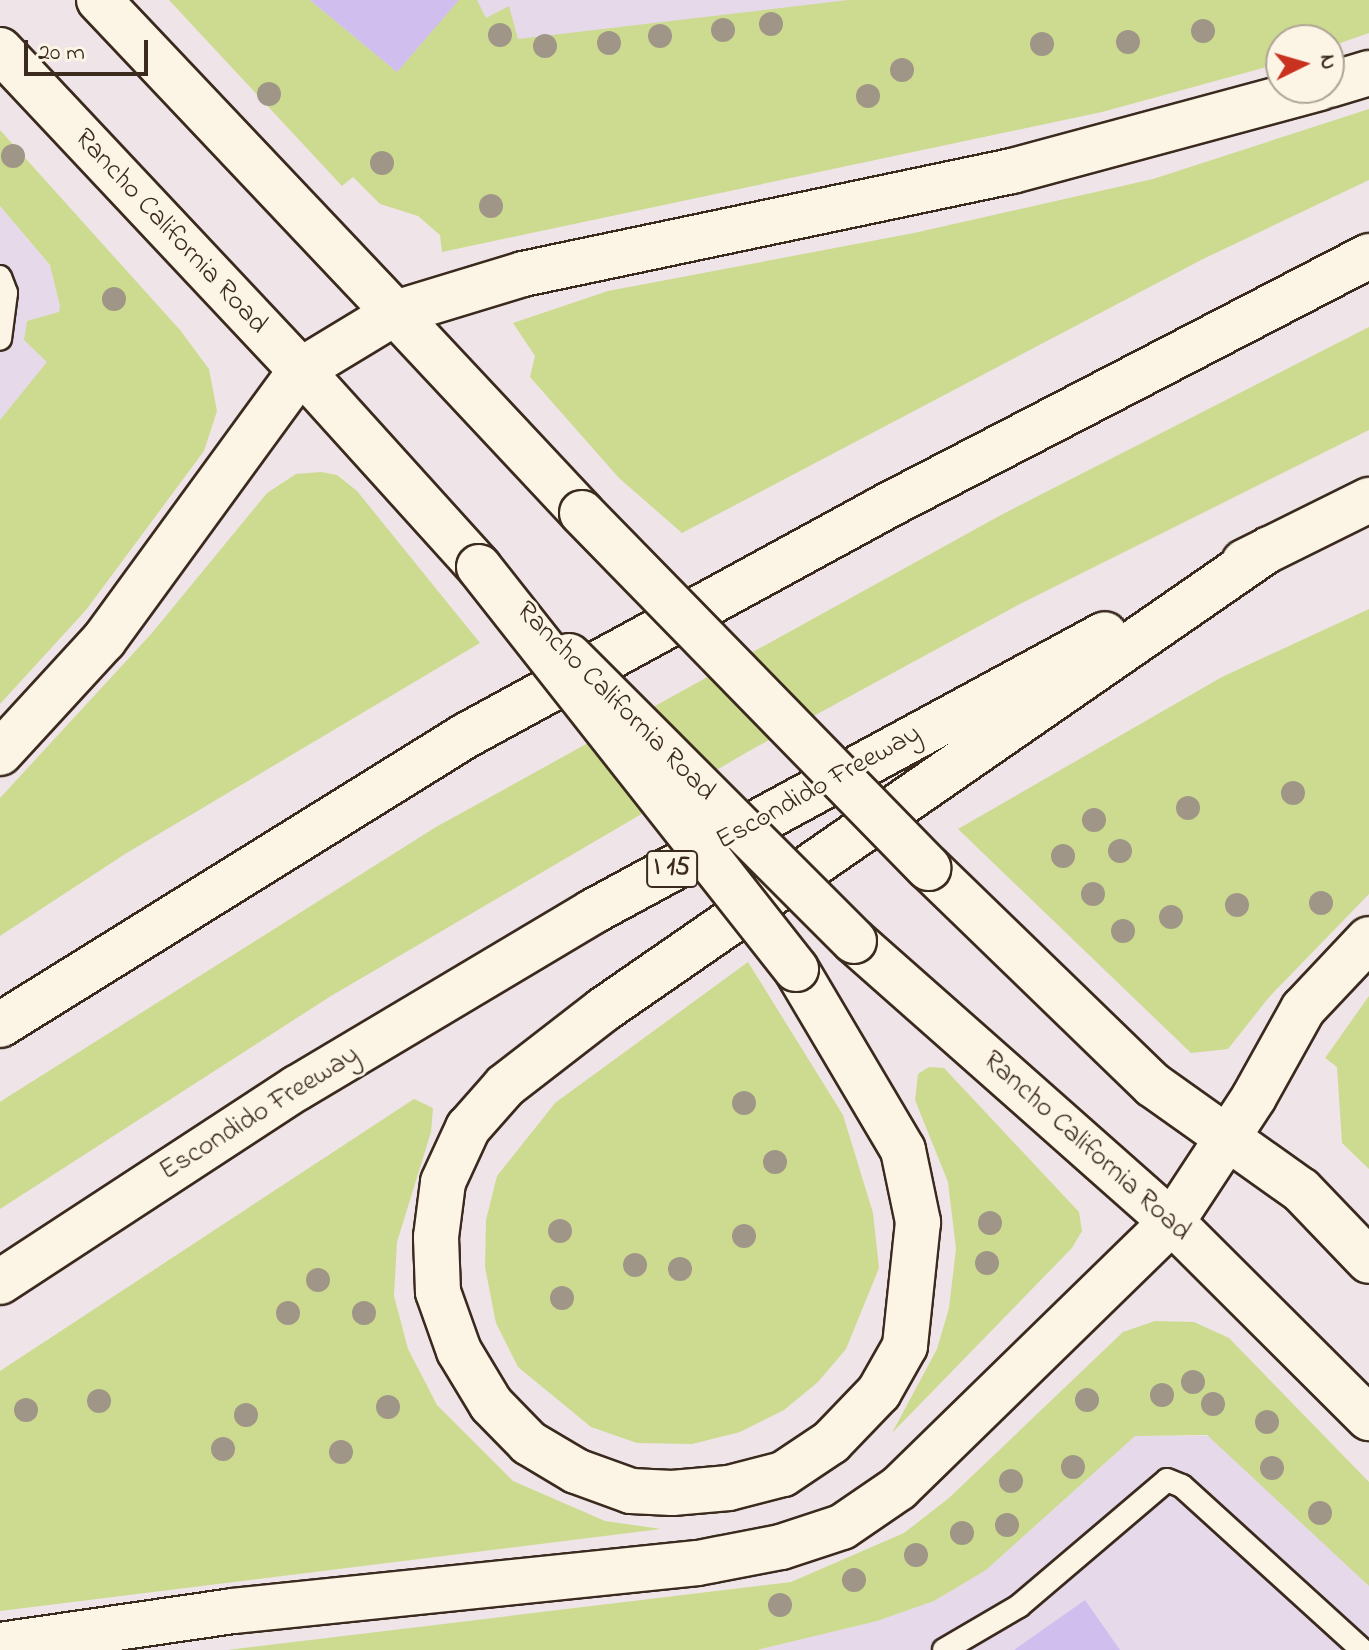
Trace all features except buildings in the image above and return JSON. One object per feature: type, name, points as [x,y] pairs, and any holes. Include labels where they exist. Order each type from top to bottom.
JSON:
[{"type":"main road","points":[[99,0],[582,513],[929,868],[1153,1085],[1301,1190],[1369,1261]]},
{"type":"main road","name":"Rancho California Road","points":[[0,50],[301,370],[479,567],[854,941],[1172,1222],[1369,1418]]},
{"type":"main road","points":[[1345,80],[1369,73]]},
{"type":"main road","points":[[0,753],[104,640],[301,370],[395,313],[523,274],[1012,171],[1265,103]]},
{"type":"main road","points":[[0,1025],[465,736],[879,510],[1369,256]]},
{"type":"main road","name":"Escondido Freeway","points":[[0,1282],[297,1088],[592,912],[971,704],[1369,500]]},
{"type":"main road","points":[[479,567],[796,969],[903,1150],[918,1222],[905,1346],[879,1392],[831,1442],[783,1474],[729,1488],[672,1493],[631,1491],[576,1471],[529,1443],[491,1404],[459,1351],[438,1292],[436,1237],[443,1182],[468,1128],[505,1086],[603,1010],[1269,549]]},
{"type":"main road","points":[[0,1645],[233,1611],[698,1563],[781,1547],[842,1527],[899,1488],[1172,1222],[1227,1139],[1303,1009],[1369,939]]},
{"type":"lane","points":[[0,277],[6,293],[0,339]]},
{"type":"lane","points":[[944,1650],[1019,1606],[1167,1480],[1182,1486],[1362,1650]]},
{"type":"shaded area","points":[[292,0],[868,0],[386,80]]},
{"type":"shaded area","points":[[0,206],[78,299],[0,509]]},
{"type":"shaded area","points":[[1135,1436],[1231,1436],[1369,1534],[1369,1650],[757,1650],[877,1621],[934,1601],[986,1570]]},
{"type":"green space","points":[[169,0],[310,0],[397,72],[458,0],[477,0],[486,18],[509,6],[518,39],[848,0],[1369,0],[1369,33],[1345,41],[1345,24],[1265,24],[1265,67],[1102,112],[442,252],[440,235],[418,216],[380,204],[353,177],[342,186]]},
{"type":"green space","points":[[1369,109],[1369,180],[1203,259],[682,533],[619,478],[530,377],[535,356],[513,323],[608,291],[914,233],[1153,179]]},
{"type":"green space","points":[[0,130],[180,330],[209,369],[217,411],[204,451],[86,610],[0,704],[0,420],[47,362],[24,340],[27,321],[59,312],[60,306],[50,265],[0,206]]},
{"type":"green space","points":[[1369,327],[1369,430],[1020,604],[749,751],[331,996],[0,1209],[0,1102],[6,1098],[436,827],[1001,515]]},
{"type":"green space","points":[[321,472],[337,475],[357,491],[480,643],[125,854],[0,936],[0,798],[152,633],[267,493],[296,474]]},
{"type":"green space","points":[[1369,609],[1369,894],[1270,996],[1228,1049],[1191,1053],[958,829],[1222,677]]},
{"type":"green space","points":[[748,962],[843,1115],[873,1213],[879,1268],[846,1349],[818,1382],[784,1410],[740,1432],[692,1444],[637,1443],[591,1427],[518,1367],[496,1323],[485,1267],[486,1220],[497,1176],[555,1103]]},
{"type":"green space","points":[[1369,996],[1369,1169],[1342,1143],[1337,1067],[1325,1058]]},
{"type":"green space","points":[[929,1067],[944,1068],[1079,1212],[1082,1231],[1072,1248],[892,1433],[937,1349],[949,1308],[956,1249],[948,1182],[915,1100],[918,1074]]},
{"type":"green space","points":[[414,1099],[433,1108],[431,1132],[397,1242],[394,1296],[408,1349],[437,1405],[513,1481],[605,1521],[661,1529],[0,1611],[0,1371]]},
{"type":"green space","points":[[1155,1321],[1194,1322],[1229,1338],[1369,1482],[1369,1586],[1207,1435],[1135,1436],[986,1570],[934,1601],[877,1621],[757,1650],[227,1650],[791,1582],[904,1533],[949,1498],[1123,1332]]}]
